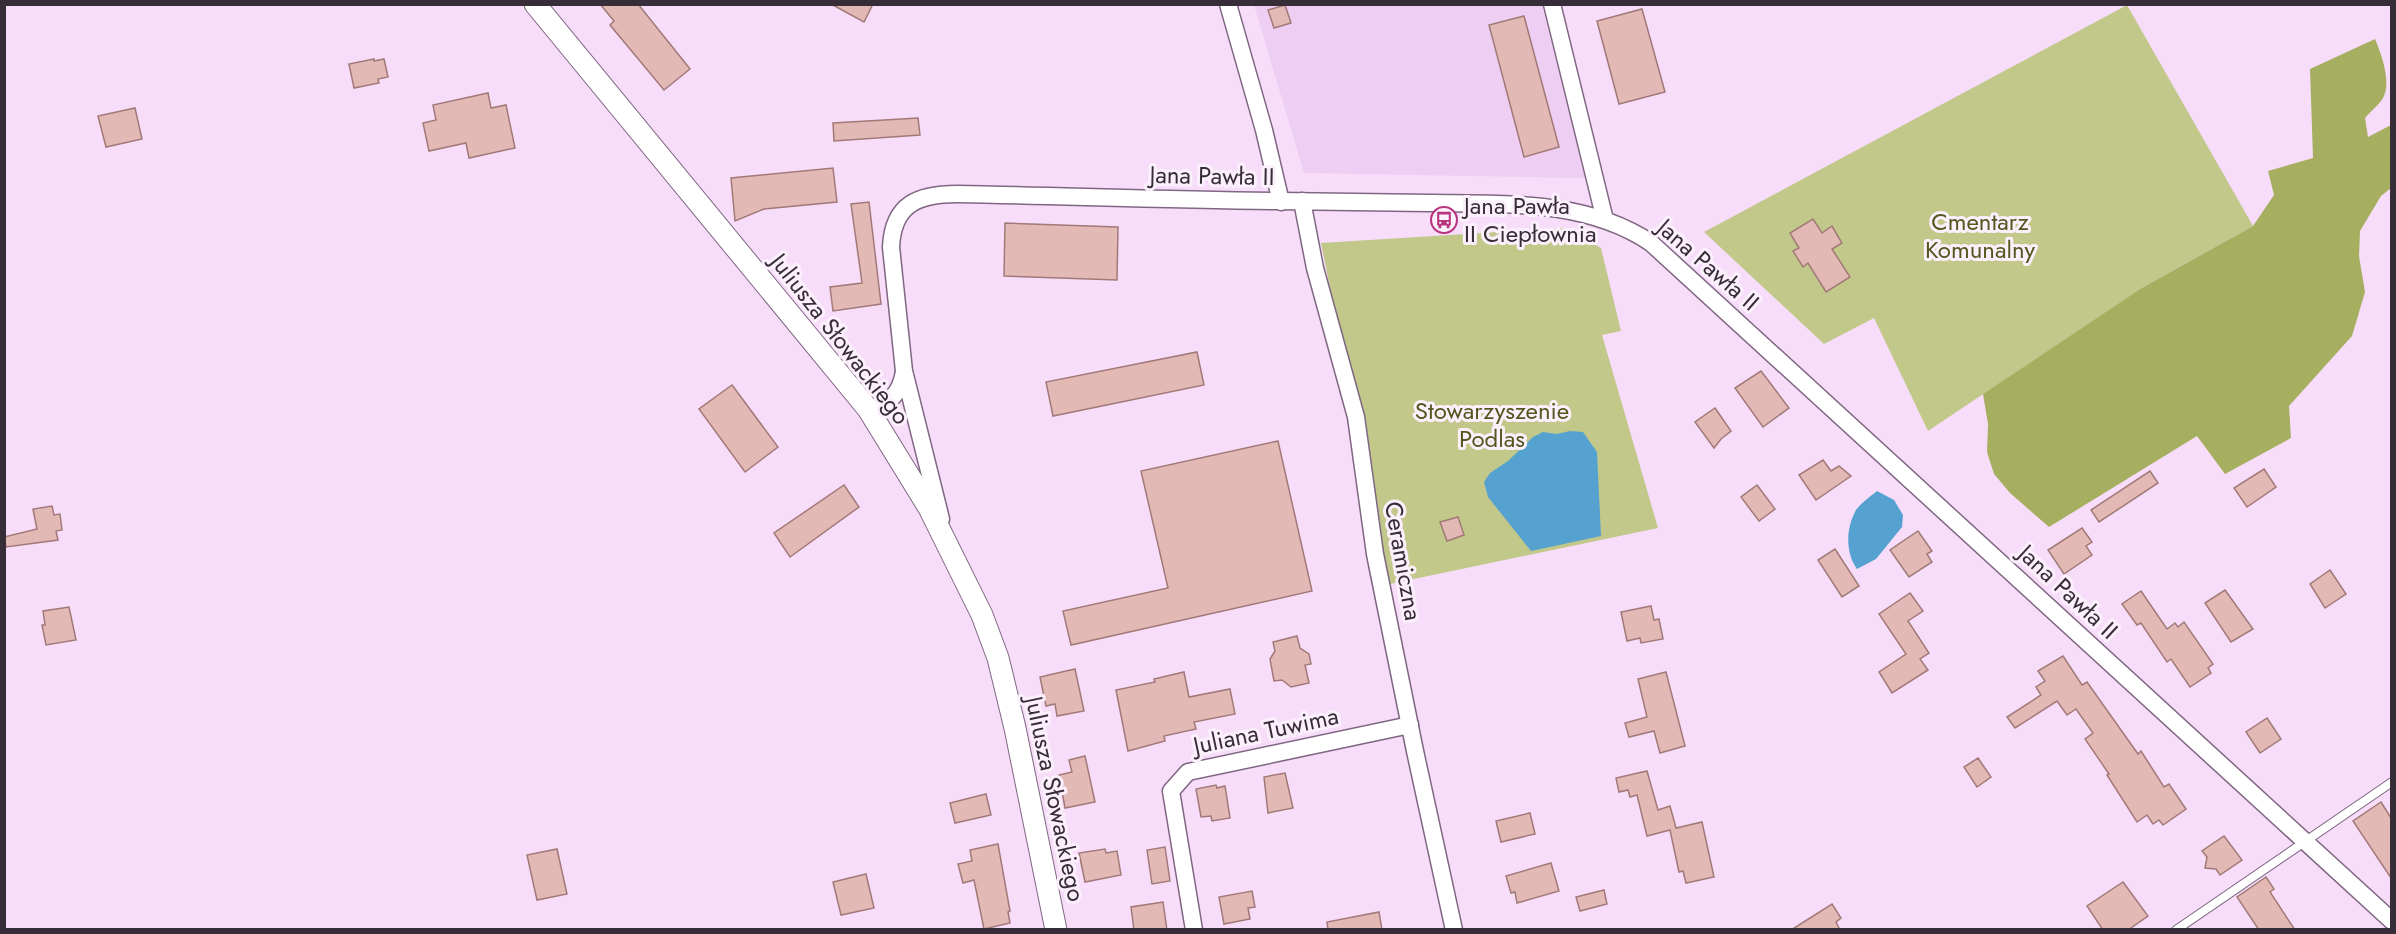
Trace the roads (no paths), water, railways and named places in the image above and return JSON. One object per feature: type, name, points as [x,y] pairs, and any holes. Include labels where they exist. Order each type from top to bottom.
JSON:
[{"type":"street","name":"Juliusza Słowackiego","points":[[535,4],[868,409],[909,474],[950,548],[982,615],[998,658],[1016,728],[1056,930]]},
{"type":"street","points":[[1228,4],[1264,130],[1281,201]]},
{"type":"street","points":[[1552,4],[1605,220]]},
{"type":"street","name":"Jana Pawła II","points":[[950,548],[932,486],[904,371],[893,281],[891,232],[899,213],[909,204],[923,197],[957,194],[1531,205],[1566,210],[1605,220],[1651,243],[2391,921]]},
{"type":"street","name":"Ceramiczna","points":[[1302,201],[1315,268],[1356,417],[1375,554],[1455,930]]},
{"type":"street","name":"Jana Pawła II","points":[[868,409],[880,406],[894,398],[902,386],[904,371]]},
{"type":"street","name":"Juliana Tuwima","points":[[1194,930],[1172,791],[1188,772],[1410,725]]},
{"type":"lane","points":[[2176,930],[2391,782]]},
{"type":"water","points":[[1570,431],[1583,432],[1597,452],[1601,536],[1531,551],[1488,497],[1484,482],[1490,473],[1508,461],[1533,437],[1543,432],[1557,434]]},
{"type":"water","points":[[1877,491],[1894,500],[1903,515],[1902,527],[1876,559],[1857,569],[1850,555],[1848,540],[1850,524],[1858,507]]},
{"type":"place","name":"Jana Pawła II Ciepłownia","points":[[1444,220]]},
{"type":"park label","name":"Cmentarz Komunalny","points":[[1980,236]]},
{"type":"park label","name":"Stowarzyszenie Podlas","points":[[1492,425]]}]
